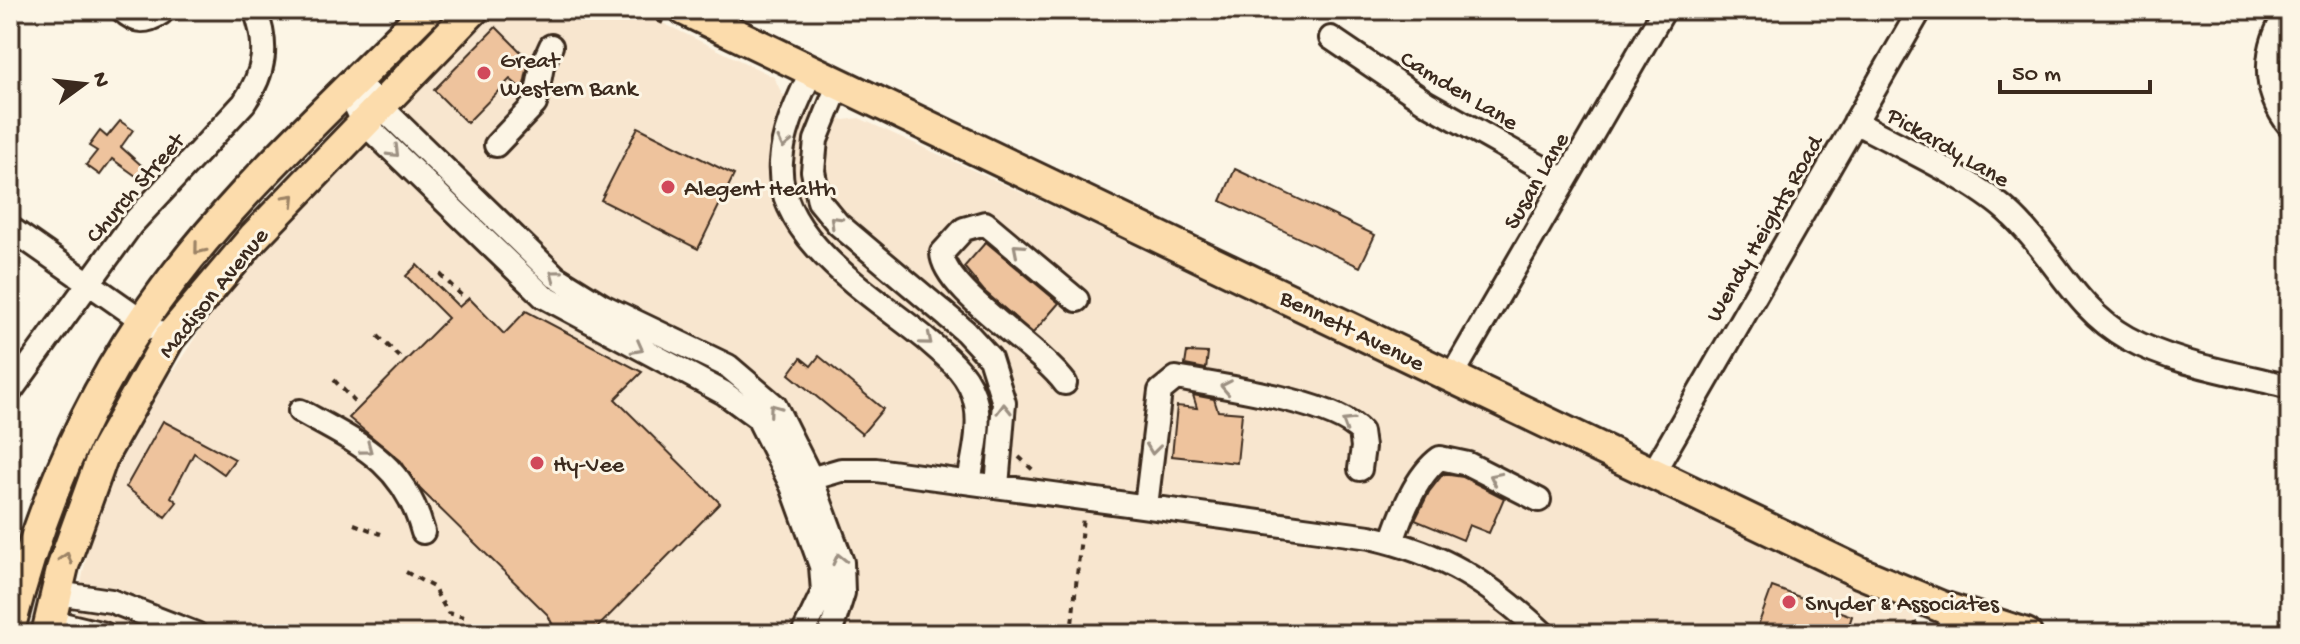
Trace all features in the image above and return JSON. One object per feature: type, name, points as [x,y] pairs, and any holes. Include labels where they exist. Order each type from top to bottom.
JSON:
[{"type":"main road","name":"Madison Avenue","points":[[12,610],[77,437],[142,322],[217,226],[427,10]]},
{"type":"main road","name":"Madison Avenue","points":[[51,616],[76,526],[103,455],[169,338],[235,258],[473,10]]},
{"type":"main road","name":"Bennett Avenue","points":[[685,10],[1861,573],[1950,622],[2026,634]]},
{"type":"main road","points":[[12,610],[51,616]]},
{"type":"street","points":[[122,10],[143,22],[161,13]]},
{"type":"street","name":"Church Street","points":[[10,391],[87,281],[140,213],[226,122],[257,83],[264,64],[265,44],[255,10]]},
{"type":"street","name":"Susan Lane","points":[[1452,376],[1664,10]]},
{"type":"street","name":"Wendy Heights Road","points":[[1653,473],[1920,10]]},
{"type":"street","points":[[2289,10],[2275,33],[2268,61],[2277,110],[2290,126]]},
{"type":"street","name":"Camden Lane","points":[[1331,38],[1427,103],[1564,180]]},
{"type":"street","points":[[496,145],[535,104],[542,66],[551,46]]},
{"type":"street","points":[[812,70],[783,146],[782,182],[789,209],[816,247],[965,375],[978,417],[969,482]]},
{"type":"street","points":[[839,83],[816,140],[813,171],[819,201],[838,224],[965,331],[990,358],[1004,403],[997,486]]},
{"type":"street","points":[[348,90],[543,296],[745,406],[801,482],[842,562],[843,593],[830,634]]},
{"type":"street","name":"Pickardy Lane","points":[[1855,122],[2004,208],[2026,229],[2084,304],[2127,338],[2167,356],[2290,387]]},
{"type":"street","points":[[1065,383],[1049,363],[954,282],[942,264],[942,253],[964,229],[985,223],[1077,300]]},
{"type":"street","points":[[10,228],[169,338]]},
{"type":"street","points":[[1146,506],[1160,391],[1176,378],[1251,393],[1336,416],[1361,432],[1363,447],[1360,469]]},
{"type":"street","points":[[300,411],[349,436],[378,458],[410,496],[423,532]]},
{"type":"street","points":[[1392,542],[1410,500],[1428,469],[1440,458],[1468,464],[1539,500]]},
{"type":"street","points":[[801,482],[841,470],[876,470],[1392,542],[1444,559],[1474,576],[1544,634]]},
{"type":"street","points":[[801,482],[821,566],[823,592],[803,634]]},
{"type":"street","points":[[51,616],[111,601],[196,634]]},
{"type":"street","points":[[51,616],[104,634]]},
{"type":"path","points":[[440,274],[463,297]]},
{"type":"path","points":[[378,336],[402,359]]},
{"type":"path","points":[[334,380],[357,404]]},
{"type":"path","points":[[1071,634],[1085,498]]},
{"type":"path","points":[[354,524],[381,534]]},
{"type":"path","points":[[406,572],[433,587],[448,613],[464,617]]},
{"type":"shaded area","points":[[497,10],[636,10],[774,77],[782,94],[844,120],[859,118],[1077,218],[1902,610],[1913,616],[1921,634],[71,634],[92,528],[119,464],[163,386],[230,285],[354,152]]},
{"type":"building","name":"Great Western Bank","points":[[496,27],[529,60],[523,90],[510,79],[467,123],[434,90]]},
{"type":"building","points":[[120,121],[133,130],[121,147],[150,173],[143,181],[112,159],[100,175],[86,165],[97,151],[89,146],[100,131],[107,137]]},
{"type":"building","name":"Alegent Health","points":[[638,127],[734,175],[698,249],[601,200]]},
{"type":"building","points":[[1235,169],[1375,235],[1360,267],[1221,201]]},
{"type":"building","points":[[986,242],[1059,303],[1033,333],[984,291],[964,267]]},
{"type":"building","name":"Hy-Vee","points":[[417,265],[459,307],[469,298],[504,334],[526,311],[642,372],[615,399],[720,503],[591,634],[557,634],[548,615],[420,489],[401,461],[349,418],[448,318],[406,276]]},
{"type":"building","points":[[1187,352],[1208,353],[1206,369],[1185,365]]},
{"type":"building","points":[[819,356],[883,409],[862,434],[789,374],[801,358],[811,366]]},
{"type":"building","points":[[1193,395],[1214,399],[1218,411],[1242,413],[1237,463],[1172,456],[1177,406],[1197,408]]},
{"type":"building","points":[[163,421],[235,459],[224,474],[194,453],[171,497],[177,502],[165,517],[126,487]]},
{"type":"building","points":[[1443,474],[1463,477],[1504,498],[1489,533],[1469,525],[1463,540],[1415,520],[1429,492]]},
{"type":"building","name":"Snyder & Associates","points":[[1772,587],[1852,616],[1846,634],[1755,634]]},
{"type":"place","name":"Great Western Bank","points":[[484,73]]},
{"type":"place","name":"Alegent Health","points":[[668,187]]},
{"type":"place","name":"Hy-Vee","points":[[537,463]]},
{"type":"place","name":"Snyder & Associates","points":[[1789,602]]}]
